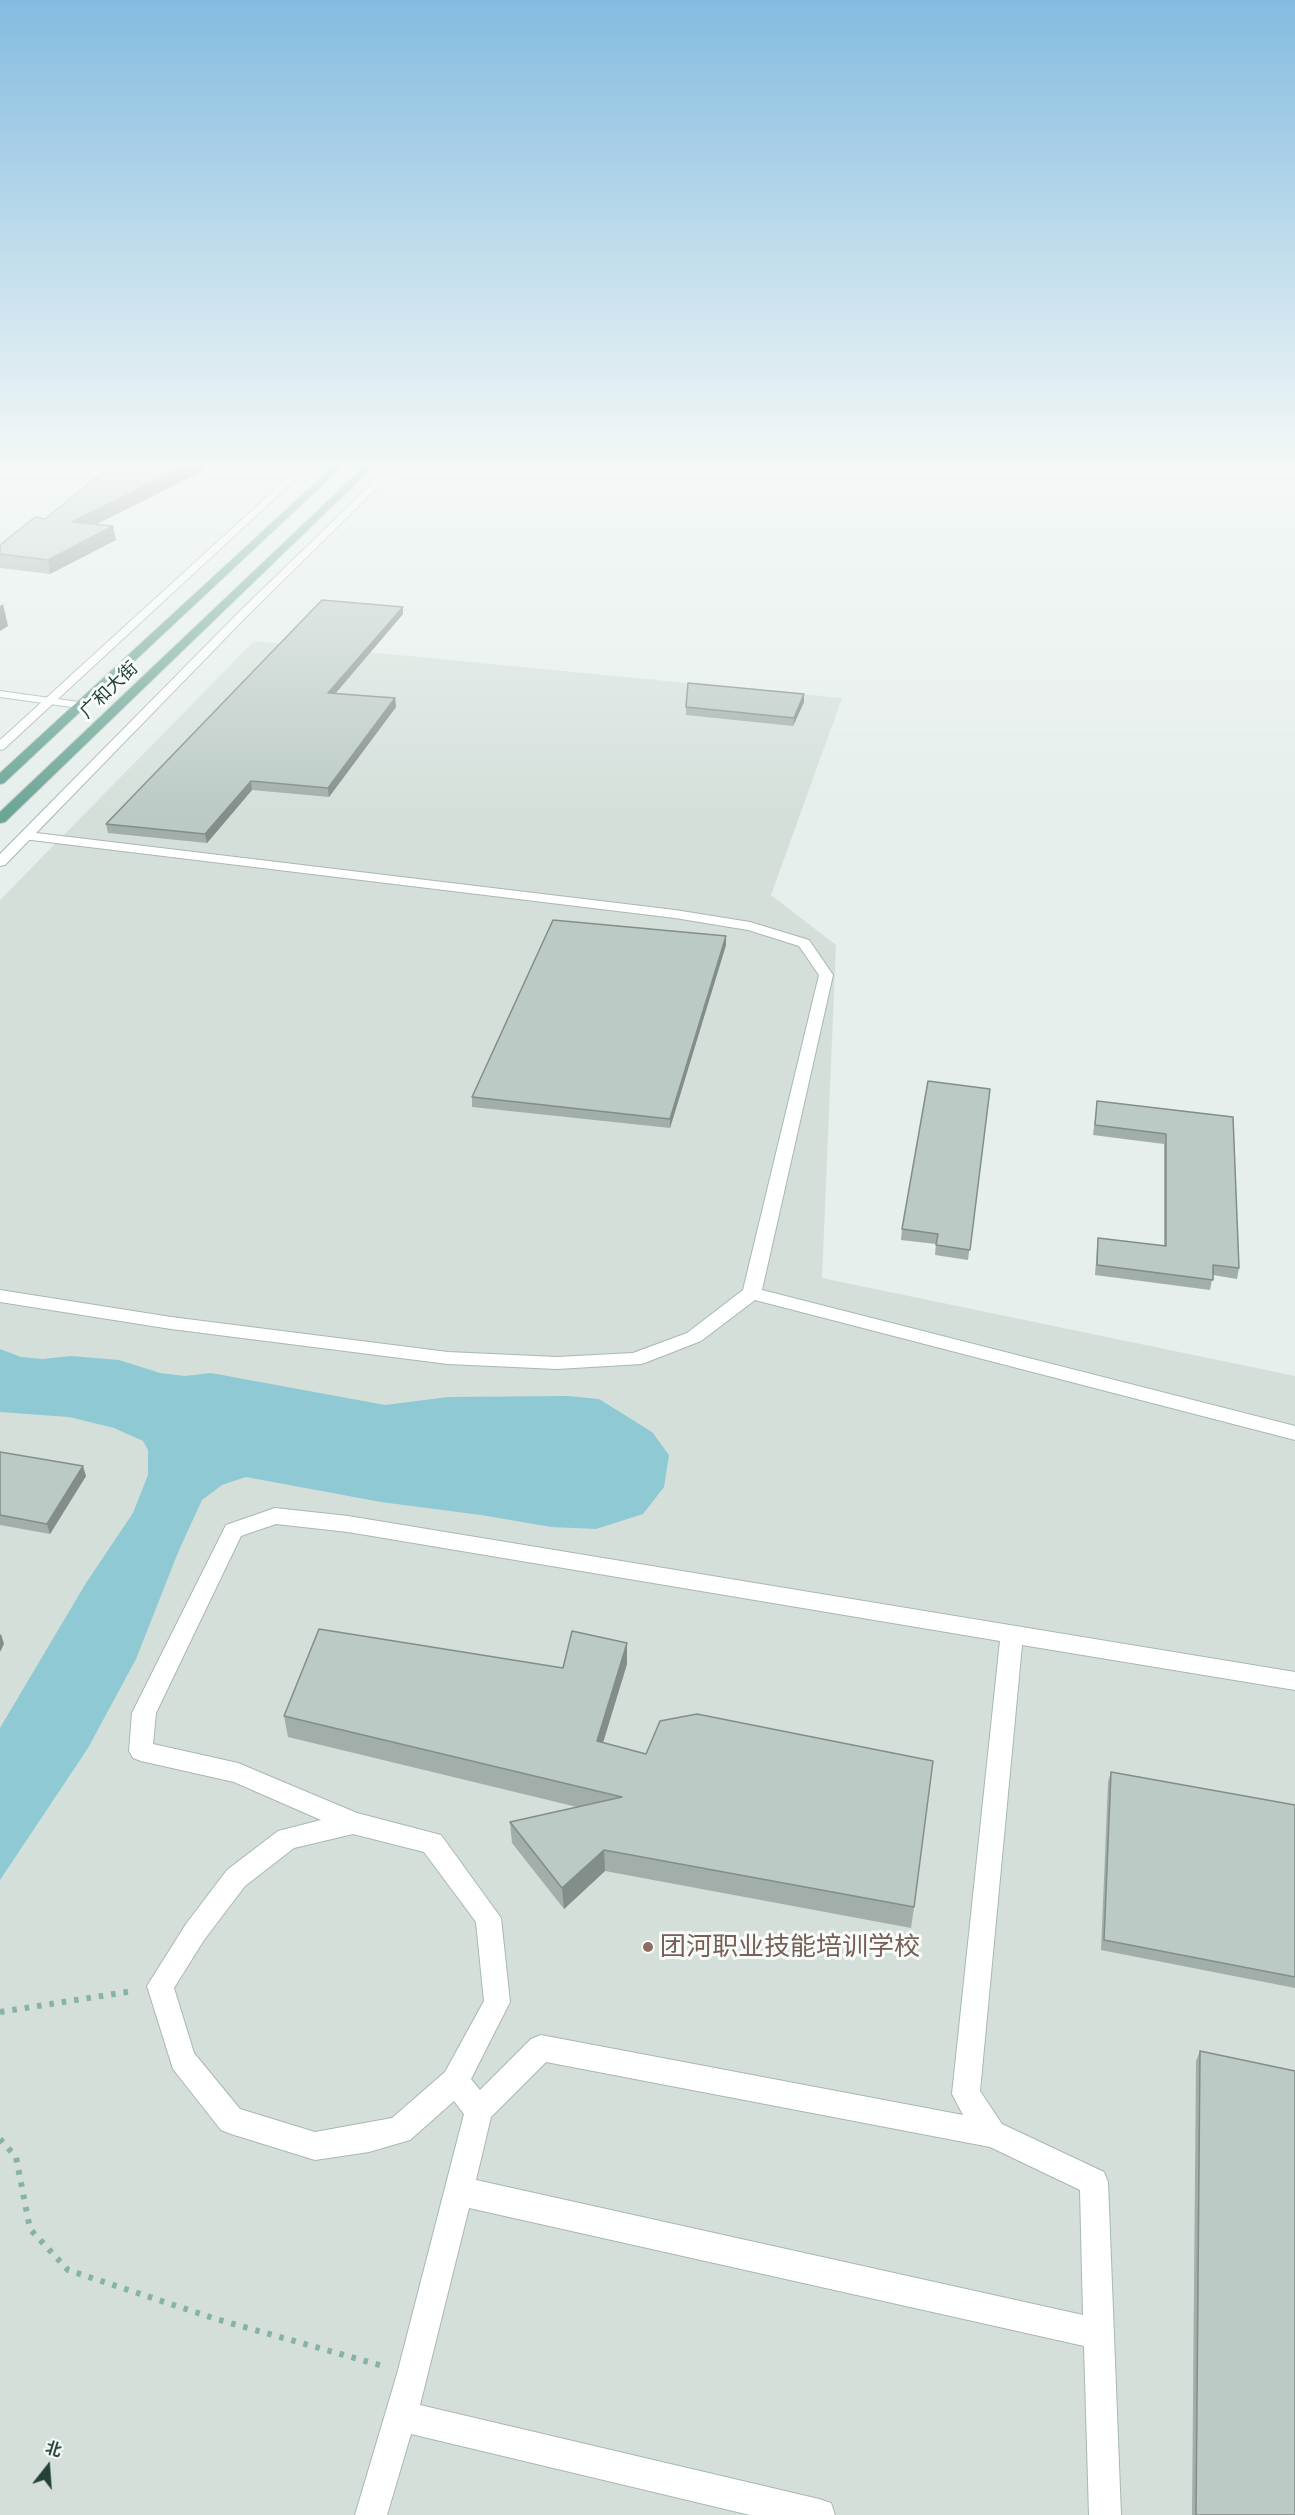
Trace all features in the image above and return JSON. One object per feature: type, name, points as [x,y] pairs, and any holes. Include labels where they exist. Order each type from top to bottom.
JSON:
[{"type":"main road","name":"广和大街","points":[[0,780],[214,580]]},
{"type":"main road","name":"广和大街","points":[[0,819],[249,580]]},
{"type":"street","points":[[0,746],[181,580]]},
{"type":"street","points":[[0,862],[28,836],[132,725],[279,580]]},
{"type":"street","points":[[0,694],[80,705]]},
{"type":"street","points":[[129,694],[132,725]]},
{"type":"street","points":[[0,1296],[171,1323],[448,1358],[556,1363],[635,1359],[694,1337],[752,1293],[826,975],[804,943],[750,926],[675,914],[28,836]]},
{"type":"street","points":[[752,1293],[1295,1433]]},
{"type":"street","points":[[353,1823],[287,1839],[236,1878],[195,1932],[160,1986],[183,2060],[231,2120],[315,2146],[369,2138],[400,2130],[455,2081],[497,2002],[488,1918],[432,1843],[353,1823],[238,1773],[141,1751],[144,1713],[233,1531],[275,1516],[348,1524],[1295,1681]]},
{"type":"street","points":[[992,2134],[966,2094],[1012,1635]]},
{"type":"street","points":[[371,2515],[413,2374],[479,2110],[541,2048],[992,2134],[1094,2182],[1105,2515]]},
{"type":"street","points":[[455,2081],[479,2110]]},
{"type":"street","points":[[458,2191],[1099,2334]]},
{"type":"street","points":[[400,2416],[819,2515]]},
{"type":"path","points":[[0,2012],[160,1986]]},
{"type":"path","points":[[0,2139],[16,2157],[30,2229],[68,2270],[216,2319],[413,2374]]},
{"type":"shaded area","name":"团河职业技能培训学校","points":[[254,641],[842,698],[771,895],[836,945],[822,1278],[1295,1376],[1295,2515],[0,2515],[0,900]]},
{"type":"water","points":[[0,1349],[21,1357],[43,1359],[71,1356],[119,1360],[160,1373],[185,1376],[211,1373],[385,1405],[448,1397],[568,1396],[599,1399],[652,1432],[669,1455],[664,1487],[643,1514],[596,1529],[551,1527],[381,1502],[246,1477],[222,1485],[202,1500],[179,1550],[136,1659],[88,1748],[0,1880],[0,1728],[86,1583],[133,1513],[148,1475],[148,1450],[143,1441],[114,1428],[69,1417],[0,1412]]},
{"type":"building","points":[[322,600],[403,607],[328,693],[395,698],[328,788],[251,781],[205,834],[106,824]]},
{"type":"building","points":[[688,683],[804,694],[794,718],[686,707]]},
{"type":"building","points":[[553,920],[726,936],[670,1119],[472,1097]]},
{"type":"building","points":[[928,1081],[990,1089],[970,1250],[936,1245],[938,1234],[902,1229]]},
{"type":"building","points":[[1097,1101],[1233,1117],[1239,1268],[1213,1265],[1213,1280],[1097,1265],[1098,1238],[1166,1246],[1166,1134],[1095,1125]]},
{"type":"building","points":[[0,1452],[83,1466],[47,1524],[0,1515]]},
{"type":"building","points":[[319,1629],[563,1668],[572,1631],[627,1643],[597,1741],[646,1754],[660,1721],[697,1714],[933,1761],[914,1907],[604,1850],[562,1888],[510,1822],[622,1797],[284,1716]]},
{"type":"building","points":[[1111,1772],[1295,1805],[1295,1977],[1104,1940]]},
{"type":"building","points":[[1200,2051],[1295,2071],[1295,2515],[1196,2515]]},
{"type":"place","name":"团河职业技能培训学校","points":[[648,1947]]}]
